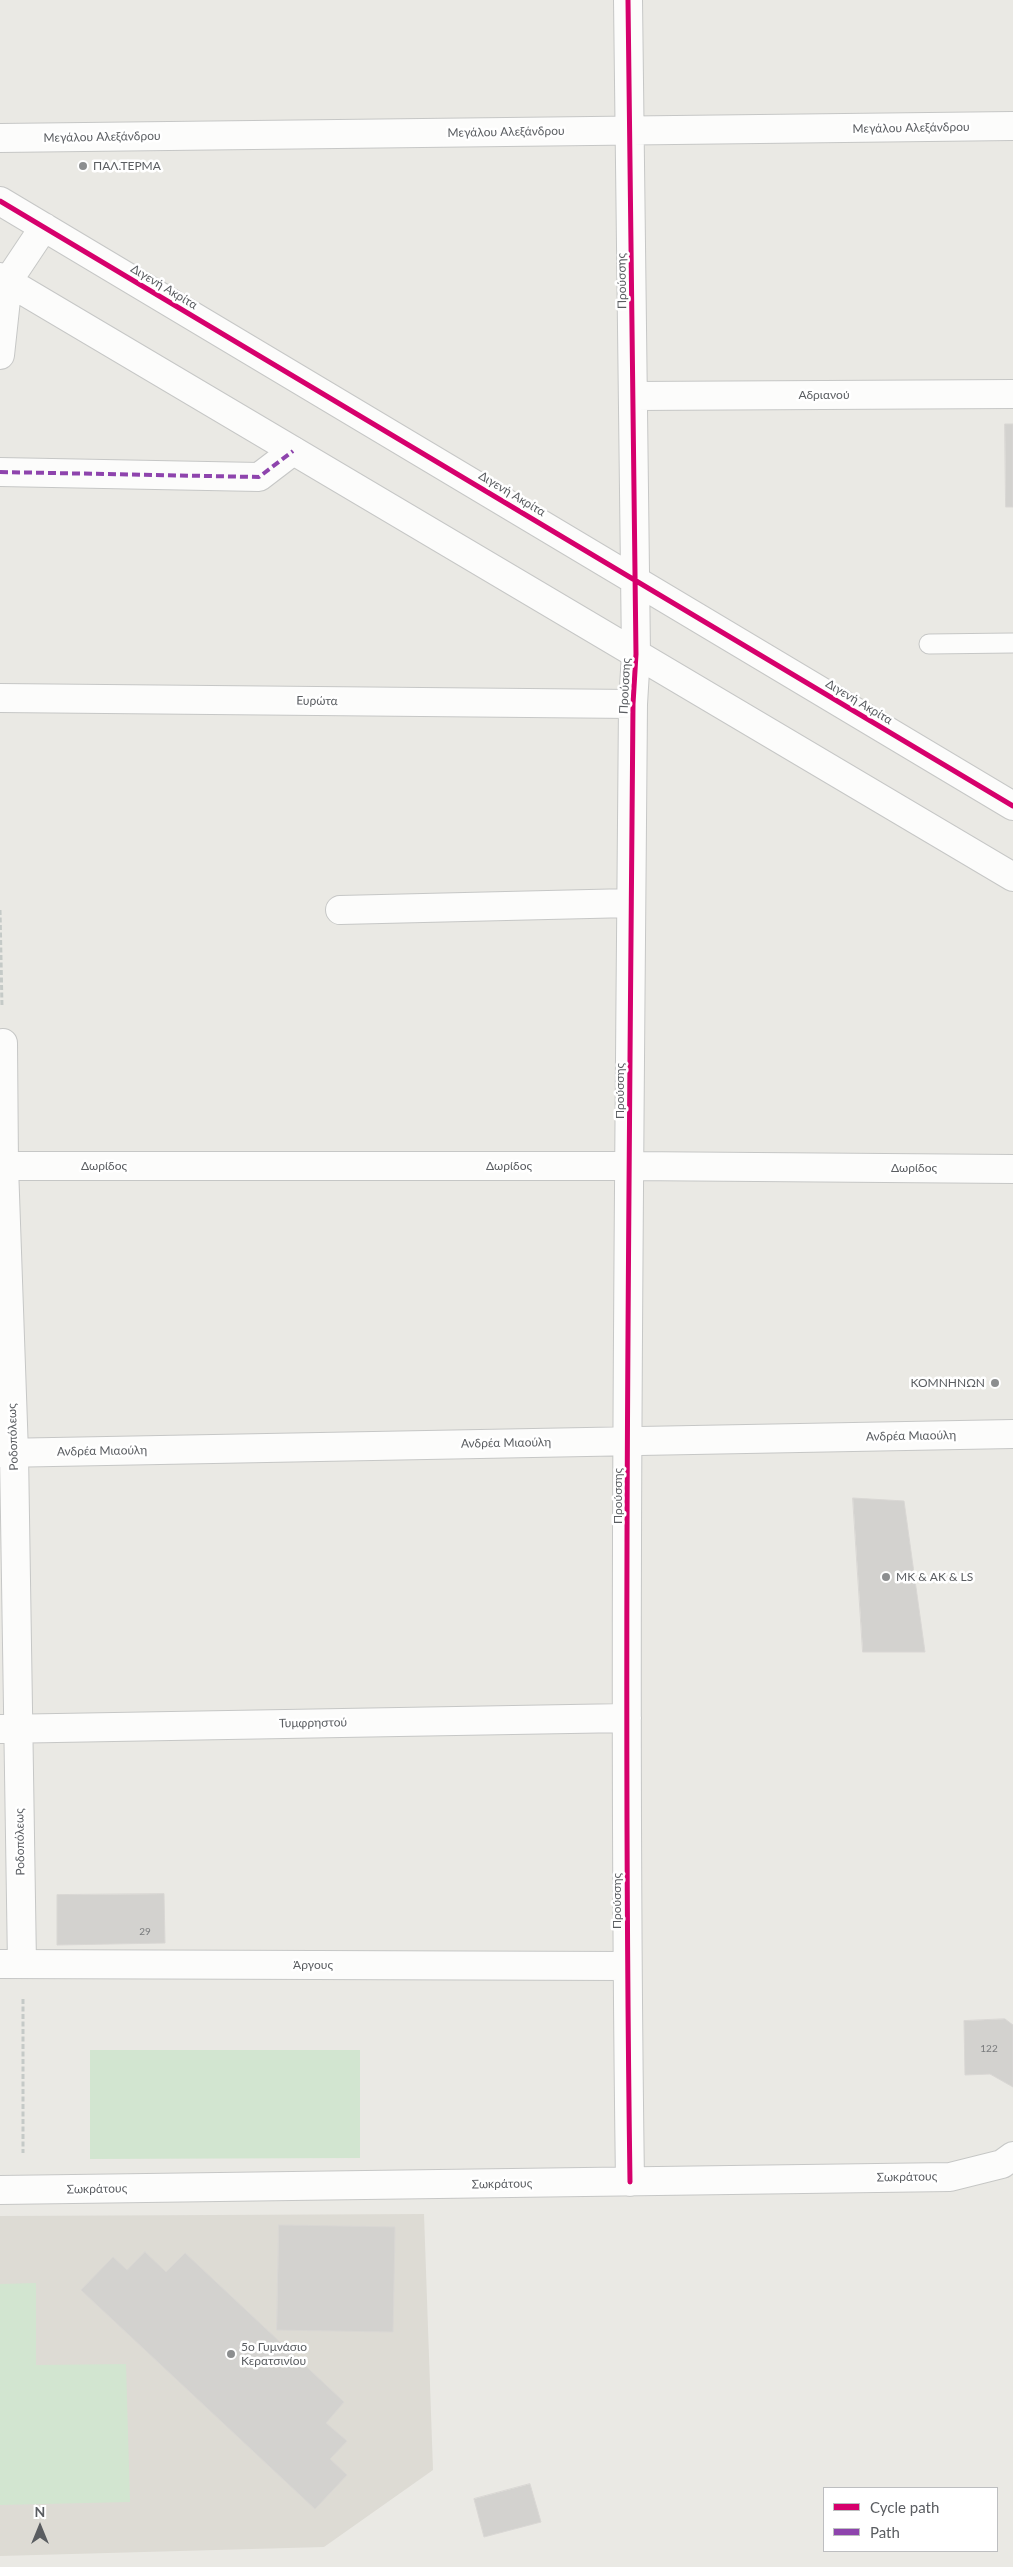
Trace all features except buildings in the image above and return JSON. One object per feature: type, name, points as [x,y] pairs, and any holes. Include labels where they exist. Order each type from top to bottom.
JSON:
[{"type":"street","name":"Προύσσης","points":[[628,0],[636,654],[633,704],[629,1166],[627,1966],[630,2182]]},
{"type":"street","name":"Μεγάλου Αλεξάνδρου","points":[[0,138],[1013,126]]},
{"type":"street","name":"Διγενή Ακρίτα","points":[[0,201],[1013,806]]},
{"type":"street","points":[[0,355],[4,279],[44,227]]},
{"type":"street","points":[[4,279],[1013,878]]},
{"type":"street","name":"Αδριανού","points":[[634,396],[1013,394]]},
{"type":"street","points":[[0,472],[259,477],[293,451]]},
{"type":"street","name":"Ευρώτα","points":[[0,698],[633,704]]},
{"type":"street","points":[[340,910],[631,903]]},
{"type":"street","name":"Ροδοπόλεως","points":[[3,1043],[11,1964]]},
{"type":"street","name":"Δωρίδος","points":[[4,1166],[1013,1168]]},
{"type":"street","name":"Ανδρέα Μιαούλη","points":[[7,1453],[1013,1434]]},
{"type":"street","name":"Τυμφρηστού","points":[[9,1729],[627,1718]]},
{"type":"street","name":"Άργους","points":[[11,1964],[627,1966]]},
{"type":"street","name":"Σωκράτους","points":[[12,2190],[950,2177],[1008,2160]]},
{"type":"lane","points":[[928,644],[1013,643]]},
{"type":"path","points":[[0,910],[3,1043]]},
{"type":"path","points":[[11,1964],[12,2190]]},
{"type":"shaded area","points":[[424,2214],[433,2470],[324,2547],[0,2556],[0,2216]]},
{"type":"green space","points":[[90,2050],[360,2050],[360,2158],[90,2159]]},
{"type":"green space","points":[[36,2283],[36,2365],[126,2364],[130,2502],[0,2505],[0,2284]]},
{"type":"marked path","points":[[0,472],[259,477],[293,451]]},
{"type":"cycle path","points":[[628,0],[636,654],[633,704],[627,1443],[627,1813],[630,2182]]},
{"type":"cycle path","points":[[0,201],[1013,806]]},
{"type":"place","name":"ΠΑΛ.ΤΕΡΜΑ","points":[[83,166]]},
{"type":"place","name":"ΚΟΜΝΗΝΩΝ","points":[[995,1383]]},
{"type":"place","name":"MK & AK & LS","points":[[886,1577]]},
{"type":"place","name":"5ο Γυμνάσιο Κερατσινίου","points":[[231,2354]]}]
